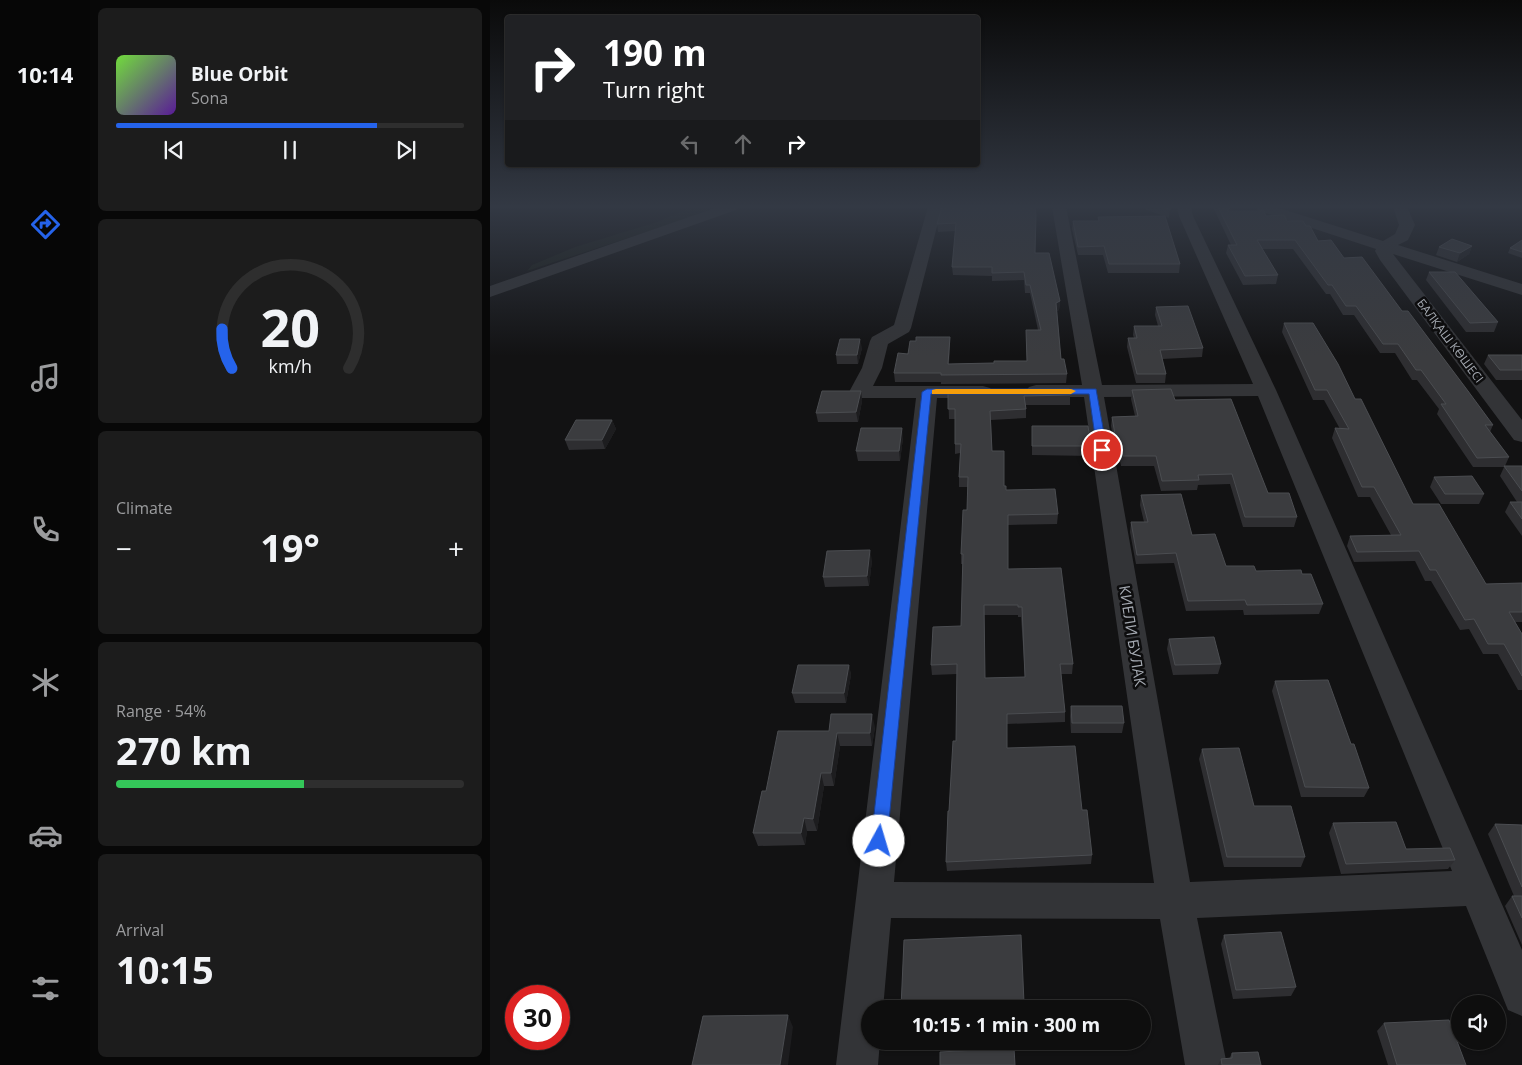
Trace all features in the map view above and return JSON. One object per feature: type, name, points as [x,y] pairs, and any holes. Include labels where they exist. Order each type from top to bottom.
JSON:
[{"type":"street","points":[[490,292],[590,257]]},
{"type":"street","points":[[921,257],[902,328],[879,341],[872,368],[859,392],[1266,390]]},
{"type":"street","name":"КИЕЛИ БУЛАК","points":[[1069,257],[1093,391],[1175,901],[1206,1065]]},
{"type":"street","points":[[1205,257],[1266,390],[1522,996]]},
{"type":"street","name":"БАЛҚАШ КӨШЕСІ","points":[[1386,257],[1522,435]]},
{"type":"street","points":[[1418,257],[1522,290]]},
{"type":"street","points":[[857,1065],[927,392]]},
{"type":"street","points":[[873,900],[1175,901],[1476,888]]},
{"type":"shaded area","points":[[552,257],[571,257],[527,271],[532,265]]},
{"type":"building","points":[[953,257],[1050,257],[1060,301],[1056,303],[1061,359],[1064,359],[1067,374],[941,375],[941,373],[894,373],[898,353],[908,354],[910,341],[916,341],[916,337],[950,337],[948,364],[1027,361],[1026,330],[1041,330],[1030,285],[1026,285],[1024,272],[992,273],[992,267],[952,267]]},
{"type":"building","points":[[1107,257],[1178,257],[1180,264],[1109,264]]},
{"type":"building","points":[[1234,257],[1267,257],[1278,275],[1245,276]]},
{"type":"building","points":[[1307,257],[1362,257],[1402,311],[1408,311],[1493,425],[1485,425],[1509,457],[1477,458],[1441,404],[1446,404],[1421,370],[1416,370],[1398,344],[1383,344],[1356,306],[1346,306],[1332,285],[1328,285]]},
{"type":"building","points":[[1429,272],[1455,272],[1498,322],[1470,323]]},
{"type":"building","points":[[1188,306],[1203,348],[1160,350],[1166,374],[1137,374],[1128,338],[1137,338],[1134,326],[1162,326],[1156,307]]},
{"type":"building","points":[[1284,323],[1313,323],[1338,364],[1355,399],[1361,399],[1413,504],[1439,504],[1486,584],[1522,583],[1522,612],[1509,612],[1522,634],[1522,676],[1504,644],[1488,644],[1474,619],[1465,620],[1436,570],[1430,570],[1419,551],[1357,552],[1350,536],[1401,535],[1374,487],[1362,487],[1335,428],[1349,429],[1327,390],[1315,390]]},
{"type":"building","points":[[840,339],[860,339],[857,355],[836,355]]},
{"type":"building","points":[[1488,355],[1522,355],[1522,370],[1500,370]]},
{"type":"building","points":[[1069,389],[1070,395],[1024,396],[1026,409],[990,411],[992,451],[1004,451],[1004,486],[1006,486],[1006,490],[1055,489],[1058,514],[1008,515],[1008,569],[1061,568],[1073,664],[1060,664],[1065,712],[1007,714],[1007,748],[1075,746],[1082,810],[1087,810],[1092,855],[946,862],[953,741],[956,741],[957,664],[931,665],[933,627],[961,626],[963,510],[967,510],[968,477],[959,477],[961,444],[955,444],[955,409],[948,409],[948,390]],"holes":[[[984,605],[1018,605],[1018,607],[1022,607],[1025,677],[985,678]]]},
{"type":"building","points":[[1171,389],[1175,400],[1231,399],[1268,493],[1289,493],[1297,517],[1245,517],[1232,474],[1198,475],[1199,480],[1162,481],[1156,456],[1122,456],[1120,446],[1117,446],[1112,417],[1138,416],[1132,390]]},
{"type":"building","points":[[822,391],[861,391],[856,412],[816,413]]},
{"type":"building","points":[[576,420],[612,420],[602,440],[565,440]]},
{"type":"building","points":[[1032,426],[1088,426],[1091,446],[1032,446]]},
{"type":"building","points":[[861,428],[902,428],[899,451],[856,451]]},
{"type":"building","points":[[1504,466],[1522,466],[1522,491]]},
{"type":"building","points":[[1472,476],[1484,494],[1445,494],[1434,477]]},
{"type":"building","points":[[1181,494],[1192,535],[1215,534],[1226,566],[1254,566],[1256,571],[1301,570],[1302,574],[1311,574],[1323,604],[1247,605],[1245,600],[1188,601],[1176,553],[1137,555],[1131,522],[1148,522],[1141,495]]},
{"type":"building","points":[[1510,502],[1522,502],[1522,519]]},
{"type":"building","points":[[870,550],[867,576],[823,577],[827,551]]},
{"type":"building","points":[[1214,637],[1221,664],[1175,665],[1169,639]]},
{"type":"building","points":[[798,665],[849,665],[844,693],[792,693]]},
{"type":"building","points":[[1328,680],[1351,744],[1354,744],[1369,788],[1305,787],[1275,681]]},
{"type":"building","points":[[1071,706],[1122,706],[1124,723],[1072,723]]},
{"type":"building","points":[[831,714],[872,714],[870,733],[837,733],[831,773],[821,773],[813,819],[804,818],[801,833],[753,833],[762,791],[766,791],[778,731],[829,731]]},
{"type":"building","points":[[1239,748],[1254,806],[1291,806],[1305,857],[1227,857],[1202,749]]},
{"type":"building","points":[[1396,822],[1406,849],[1450,848],[1455,860],[1346,864],[1333,823]]},
{"type":"building","points":[[1495,824],[1522,825],[1522,887]]},
{"type":"building","points":[[1512,896],[1522,896],[1522,918]]},
{"type":"building","points":[[1281,932],[1296,987],[1236,990],[1224,935]]},
{"type":"building","points":[[1021,935],[1024,1000],[901,1000],[904,940]]},
{"type":"building","points":[[788,1015],[780,1065],[692,1065],[703,1016]]},
{"type":"building","points":[[1449,1020],[1451,1025],[1451,1050],[1460,1050],[1466,1065],[1397,1065],[1384,1023]]},
{"type":"building","points":[[1014,1050],[1015,1065],[940,1065],[940,1052]]},
{"type":"building","points":[[1258,1052],[1261,1065],[1222,1065],[1221,1059],[1232,1058],[1232,1053]]},
{"type":"slow traffic","points":[[936,392],[1071,391]]},
{"type":"route","points":[[879,841],[927,392],[1093,391],[1102,450]]}]
